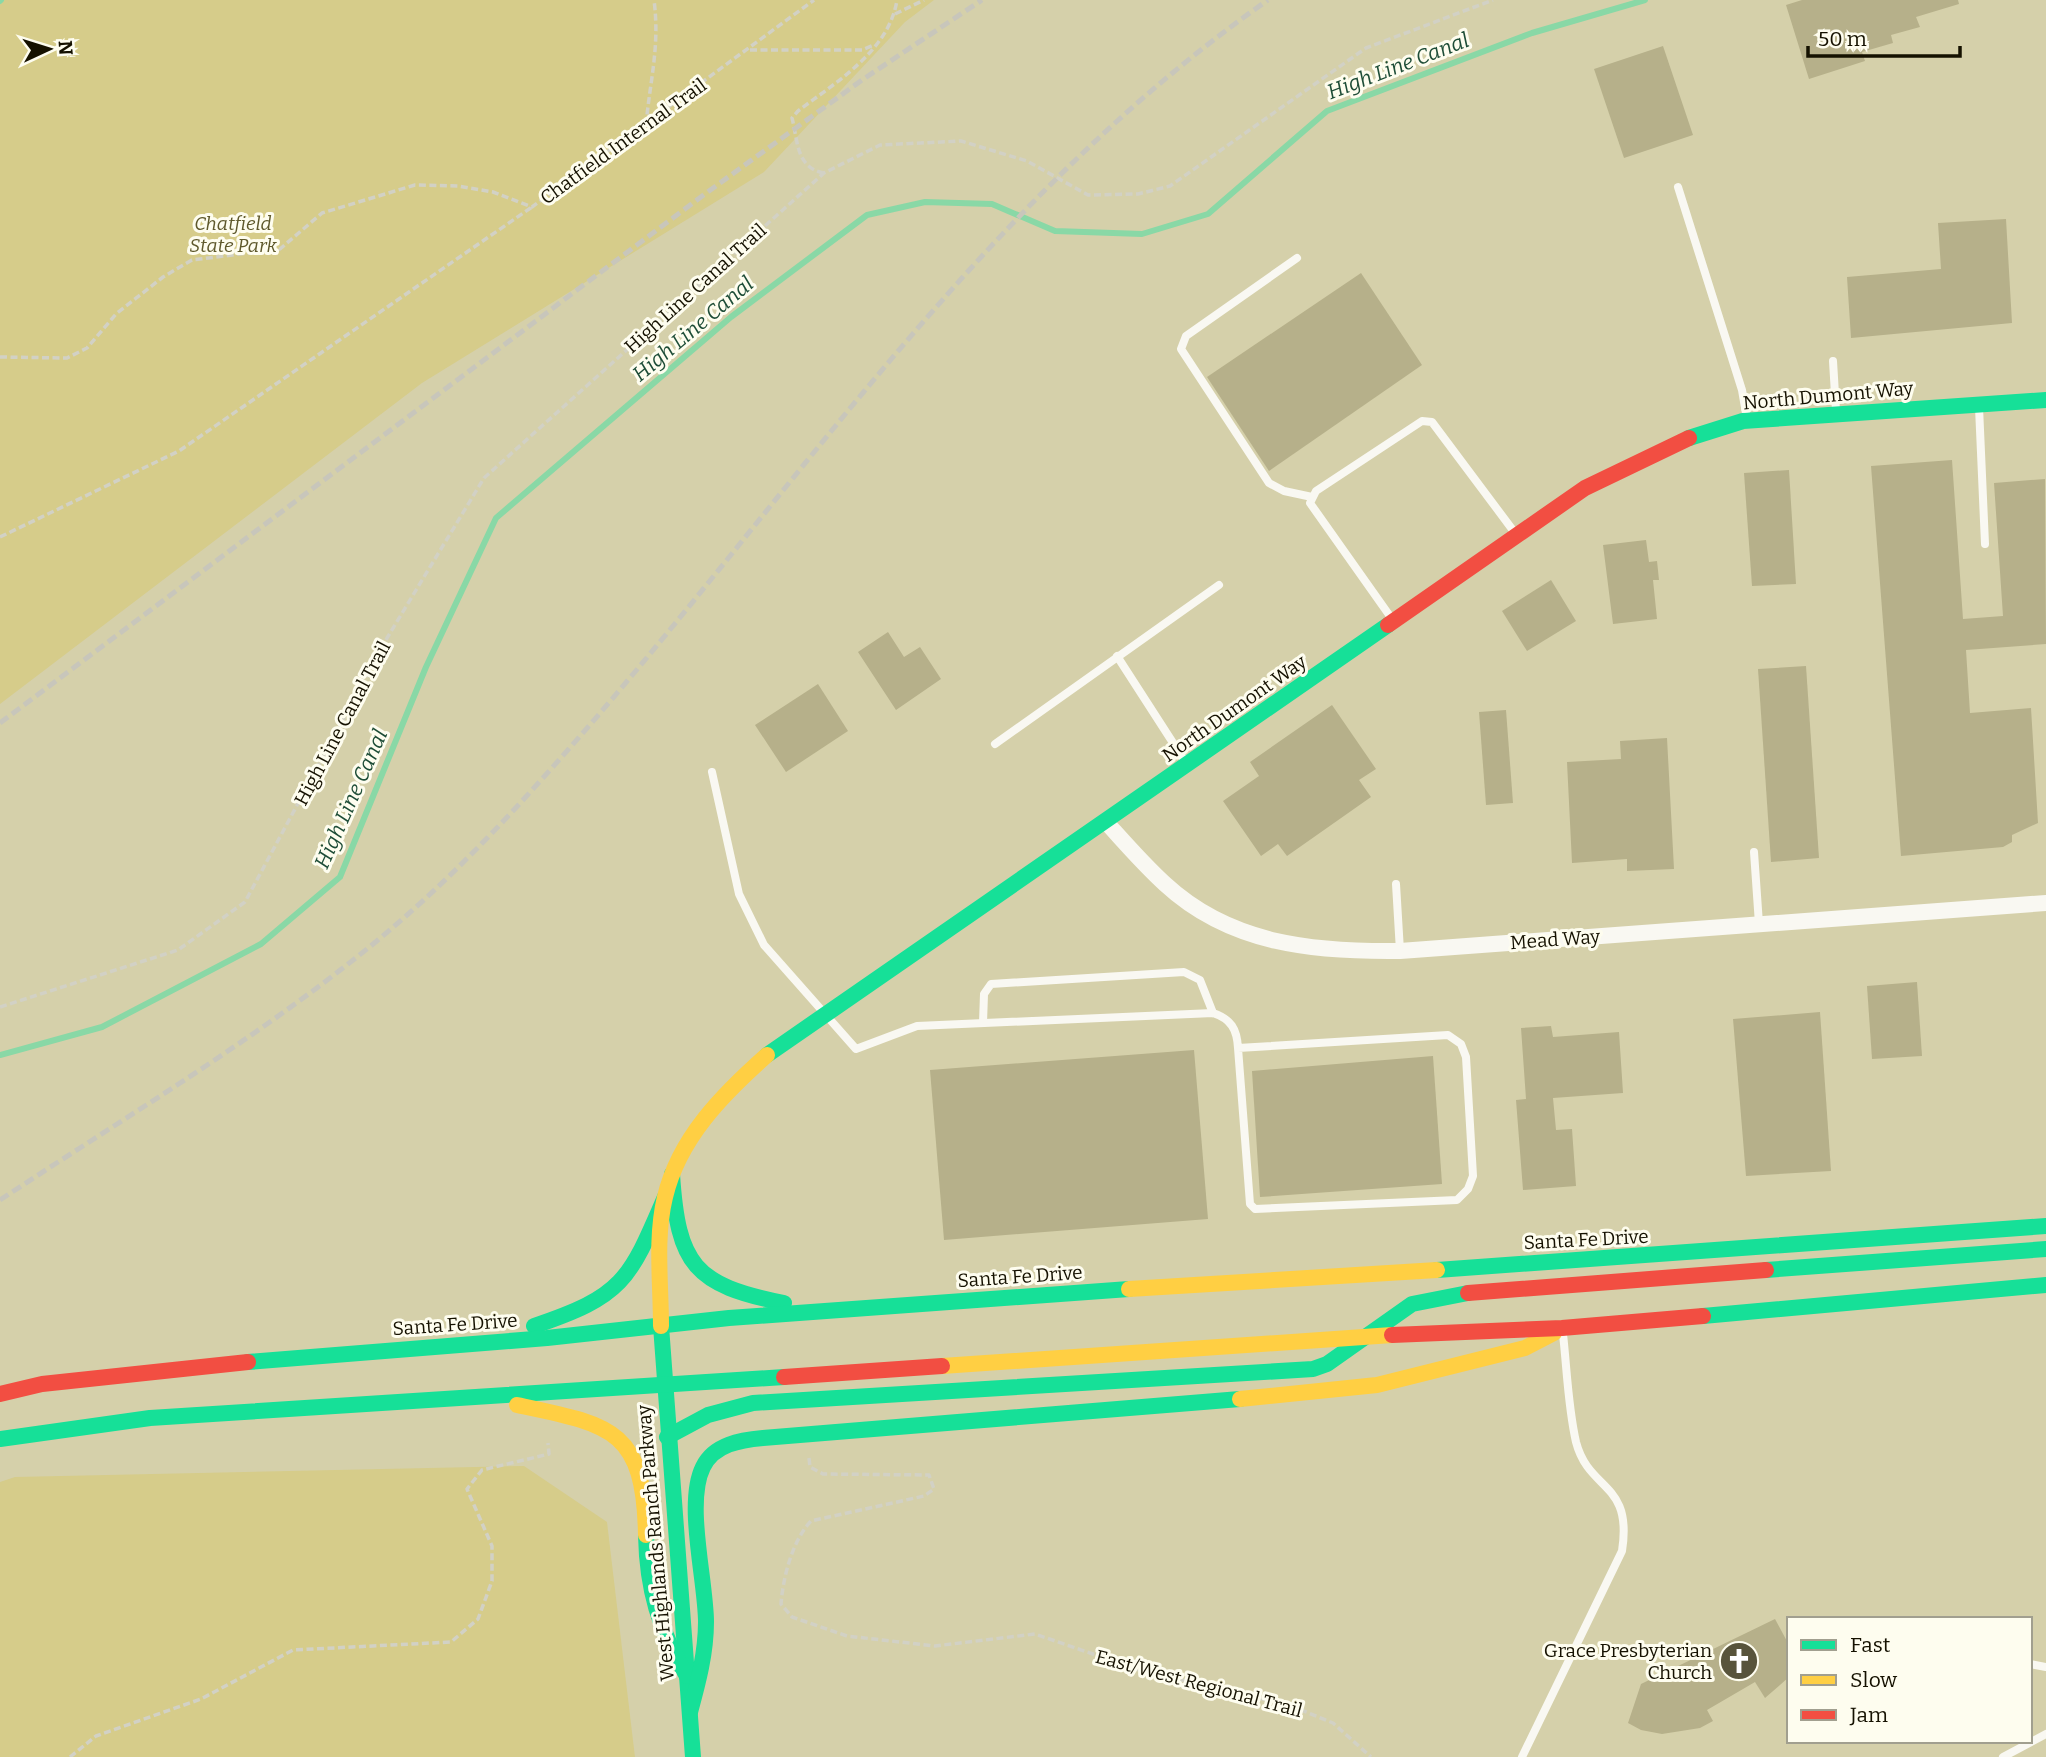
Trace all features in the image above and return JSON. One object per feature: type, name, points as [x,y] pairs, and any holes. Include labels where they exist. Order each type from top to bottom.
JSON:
[{"type":"main road","name":"North Dumont Way","points":[[661,1326],[661,1231],[665,1197],[672,1174],[695,1130],[728,1089],[783,1041],[1106,822],[1585,488],[1663,448],[1747,421],[2046,400]]},
{"type":"main road","points":[[672,1174],[673,1206],[680,1240],[702,1274],[737,1295],[832,1311]]},
{"type":"main road","points":[[465,1344],[564,1319],[604,1300],[619,1287],[637,1260],[665,1197]]},
{"type":"main road","name":"Santa Fe Drive","points":[[0,1394],[42,1384],[139,1372],[729,1318],[2046,1226]]},
{"type":"main road","points":[[667,1437],[680,1428],[730,1407],[753,1404],[1313,1369],[1327,1364],[1412,1304],[1449,1294],[2046,1249]]},
{"type":"main road","points":[[0,1439],[150,1418],[663,1386],[1364,1336],[1562,1328],[2046,1285]]},
{"type":"main road","name":"West Highlands Ranch Parkway","points":[[661,1326],[663,1386],[693,1757]]},
{"type":"main road","points":[[690,1712],[702,1666],[706,1622],[698,1481],[709,1459],[729,1445],[775,1437],[1316,1394],[1377,1385],[1525,1349],[1562,1328]]},
{"type":"main road","points":[[480,1398],[589,1423],[607,1430],[629,1448],[638,1465],[642,1484],[649,1592],[664,1640],[687,1676]]},
{"type":"street","name":"Mead Way","points":[[1106,822],[1166,885],[1189,904],[1235,929],[1294,947],[1400,951],[2046,903]]},
{"type":"lane","points":[[1678,187],[1742,390],[1747,421]]},
{"type":"lane","points":[[1297,258],[1185,336],[1181,349],[1269,483],[1284,491],[1312,497]]},
{"type":"lane","points":[[1833,361],[1836,414]]},
{"type":"lane","points":[[1978,405],[1985,544]]},
{"type":"lane","points":[[1394,622],[1310,503],[1312,497],[1422,421],[1432,422],[1517,536]]},
{"type":"lane","points":[[995,744],[1219,585]]},
{"type":"lane","points":[[1117,656],[1187,766]]},
{"type":"lane","points":[[712,772],[739,894],[764,945],[856,1048],[917,1026],[1213,1013],[1227,1018],[1237,1033],[1238,1048],[1250,1203],[1255,1209],[1457,1200],[1468,1189],[1473,1176],[1465,1056],[1461,1044],[1448,1035],[1238,1048]]},
{"type":"lane","points":[[1754,852],[1759,924]]},
{"type":"lane","points":[[1396,884],[1400,951]]},
{"type":"lane","points":[[983,1023],[984,994],[991,984],[1184,972],[1200,980],[1213,1013]]},
{"type":"lane","points":[[1522,1757],[1622,1551],[1626,1528],[1623,1509],[1590,1468],[1577,1445],[1562,1328]]},
{"type":"lane","points":[[2003,1757],[2029,1743]]},
{"type":"path","points":[[646,125],[654,84],[657,27],[654,0]]},
{"type":"path","name":"Chatfield Internal Trail","points":[[0,357],[67,358],[87,348],[116,314],[163,277],[192,260],[280,249],[322,213],[415,185],[458,186],[493,192],[532,207],[814,0]]},
{"type":"path","points":[[824,173],[807,167],[800,155],[792,118],[797,111],[861,63],[895,14],[897,0]]},
{"type":"path","points":[[895,14],[924,0]]},
{"type":"path","name":"High Line Canal Trail","points":[[0,1007],[178,950],[245,902],[387,638],[484,478],[824,173],[880,145],[961,141],[1027,161],[1088,195],[1149,191],[1170,186],[1366,47],[1493,0]]},
{"type":"path","points":[[749,50],[862,50],[876,44]]},
{"type":"path","points":[[0,537],[179,451],[532,207]]},
{"type":"path","points":[[70,1757],[96,1736],[201,1699],[293,1650],[451,1642],[478,1619],[492,1581],[492,1546],[467,1489],[482,1470],[549,1454],[548,1443]]},
{"type":"path","name":"East/West Regional Trail","points":[[808,1456],[810,1467],[823,1474],[929,1475],[934,1480],[934,1489],[924,1496],[811,1521],[797,1541],[782,1594],[781,1604],[792,1617],[847,1636],[935,1646],[1035,1634],[1139,1671],[1289,1705],[1333,1723],[1371,1757]]},
{"type":"green space","name":"Chatfield State Park","points":[[0,0],[934,0],[905,22],[764,172],[422,383],[0,704]]},
{"type":"green space","points":[[524,1466],[607,1522],[635,1757],[0,1757],[0,1482],[15,1477]]},
{"type":"building","points":[[1802,0],[1958,0],[1959,4],[1916,17],[1920,27],[1891,35],[1893,43],[1862,52],[1865,61],[1809,79],[1786,5]]},
{"type":"building","points":[[1663,46],[1693,135],[1624,158],[1594,69]]},
{"type":"building","points":[[2006,219],[2012,323],[1851,338],[1847,277],[1941,269],[1938,223]]},
{"type":"building","points":[[1361,273],[1422,365],[1269,471],[1207,377]]},
{"type":"building","points":[[1952,460],[1963,619],[2003,616],[1994,483],[2045,479],[2046,644],[1966,650],[1970,713],[2031,708],[2038,823],[2012,835],[2012,842],[2003,847],[1901,856],[1871,466]]},
{"type":"building","points":[[1789,470],[1796,584],[1752,586],[1744,473]]},
{"type":"building","points":[[1646,540],[1649,562],[1657,561],[1659,580],[1653,580],[1657,619],[1613,624],[1603,545]]},
{"type":"building","points":[[1551,580],[1576,621],[1527,651],[1502,611]]},
{"type":"building","points":[[888,632],[904,657],[920,647],[941,679],[896,710],[858,652]]},
{"type":"building","points":[[1806,666],[1819,858],[1771,862],[1758,669]]},
{"type":"building","points":[[818,684],[848,731],[786,772],[755,725]]},
{"type":"building","points":[[1332,705],[1376,769],[1359,780],[1371,797],[1287,856],[1278,844],[1261,856],[1223,801],[1259,776],[1250,762]]},
{"type":"building","points":[[1506,710],[1513,803],[1486,805],[1479,712]]},
{"type":"building","points":[[1667,738],[1674,869],[1627,871],[1627,859],[1572,863],[1567,762],[1621,759],[1620,741]]},
{"type":"building","points":[[1917,982],[1922,1056],[1872,1059],[1867,986]]},
{"type":"building","points":[[1820,1012],[1831,1171],[1746,1176],[1733,1019]]},
{"type":"building","points":[[1551,1026],[1553,1037],[1619,1032],[1623,1093],[1553,1098],[1556,1130],[1572,1129],[1576,1186],[1523,1190],[1516,1100],[1526,1099],[1521,1028]]},
{"type":"building","points":[[1194,1050],[1208,1219],[944,1240],[930,1070]]},
{"type":"building","points":[[1433,1056],[1442,1184],[1260,1197],[1252,1071]]},
{"type":"building","name":"Grace Presbyterian Church","points":[[1775,1619],[1787,1641],[1787,1679],[1765,1698],[1755,1682],[1707,1710],[1713,1721],[1700,1728],[1662,1734],[1641,1730],[1628,1723],[1641,1684]]},
{"type":"waterway","name":"High Line Canal","points":[[0,1055],[102,1027],[261,944],[340,877],[426,667],[496,518],[731,317],[867,215],[925,202],[992,204],[1055,231],[1142,234],[1208,214],[1327,111],[1532,33],[1645,0]]},
{"type":"railway","points":[[0,723],[709,191],[862,80],[982,0]]},
{"type":"railway","points":[[0,1200],[287,1010],[378,940],[442,883],[523,800],[629,678],[884,368],[971,268],[1064,172],[1162,82],[1268,0]]},
{"type":"traffic: fast","points":[[1689,438],[1743,421],[2046,400]]},
{"type":"traffic: fast","points":[[767,1055],[1388,625]]},
{"type":"traffic: fast","points":[[672,1174],[679,1230],[686,1250],[696,1266],[729,1288],[784,1303]]},
{"type":"traffic: fast","points":[[534,1326],[587,1305],[619,1282],[642,1248],[665,1197]]},
{"type":"traffic: fast","points":[[1437,1270],[2046,1226]]},
{"type":"traffic: fast","points":[[1766,1270],[2046,1249]]},
{"type":"traffic: fast","points":[[1703,1316],[2046,1285]]},
{"type":"traffic: fast","points":[[248,1362],[547,1338],[729,1318],[1129,1289]]},
{"type":"traffic: fast","points":[[667,1437],[708,1415],[753,1403],[1313,1369],[1327,1364],[1412,1304],[1468,1293]]},
{"type":"traffic: fast","points":[[661,1326],[693,1757]]},
{"type":"traffic: fast","points":[[0,1439],[150,1418],[784,1377]]},
{"type":"traffic: fast","points":[[690,1712],[706,1634],[696,1521],[698,1482],[708,1459],[721,1448],[737,1442],[763,1438],[1240,1399]]},
{"type":"traffic: fast","points":[[646,1535],[649,1573],[656,1608],[669,1642],[687,1676]]},
{"type":"traffic: slow","points":[[661,1326],[660,1229],[665,1197],[672,1176],[681,1155],[705,1119],[734,1085],[767,1055]]},
{"type":"traffic: slow","points":[[1129,1289],[1437,1270]]},
{"type":"traffic: slow","points":[[1240,1399],[1377,1385],[1525,1348],[1554,1333]]},
{"type":"traffic: slow","points":[[942,1366],[1392,1335]]},
{"type":"traffic: slow","points":[[517,1405],[577,1419],[599,1427],[616,1438],[629,1453],[638,1473],[644,1500],[646,1535]]},
{"type":"traffic: jam","points":[[1388,625],[1585,488],[1689,438]]},
{"type":"traffic: jam","points":[[1468,1293],[1766,1270]]},
{"type":"traffic: jam","points":[[1392,1335],[1562,1328],[1703,1316]]},
{"type":"traffic: jam","points":[[0,1394],[42,1384],[248,1362]]},
{"type":"traffic: jam","points":[[784,1377],[942,1366]]},
{"type":"place","name":"Grace Presbyterian Church","points":[[1739,1661]]}]
